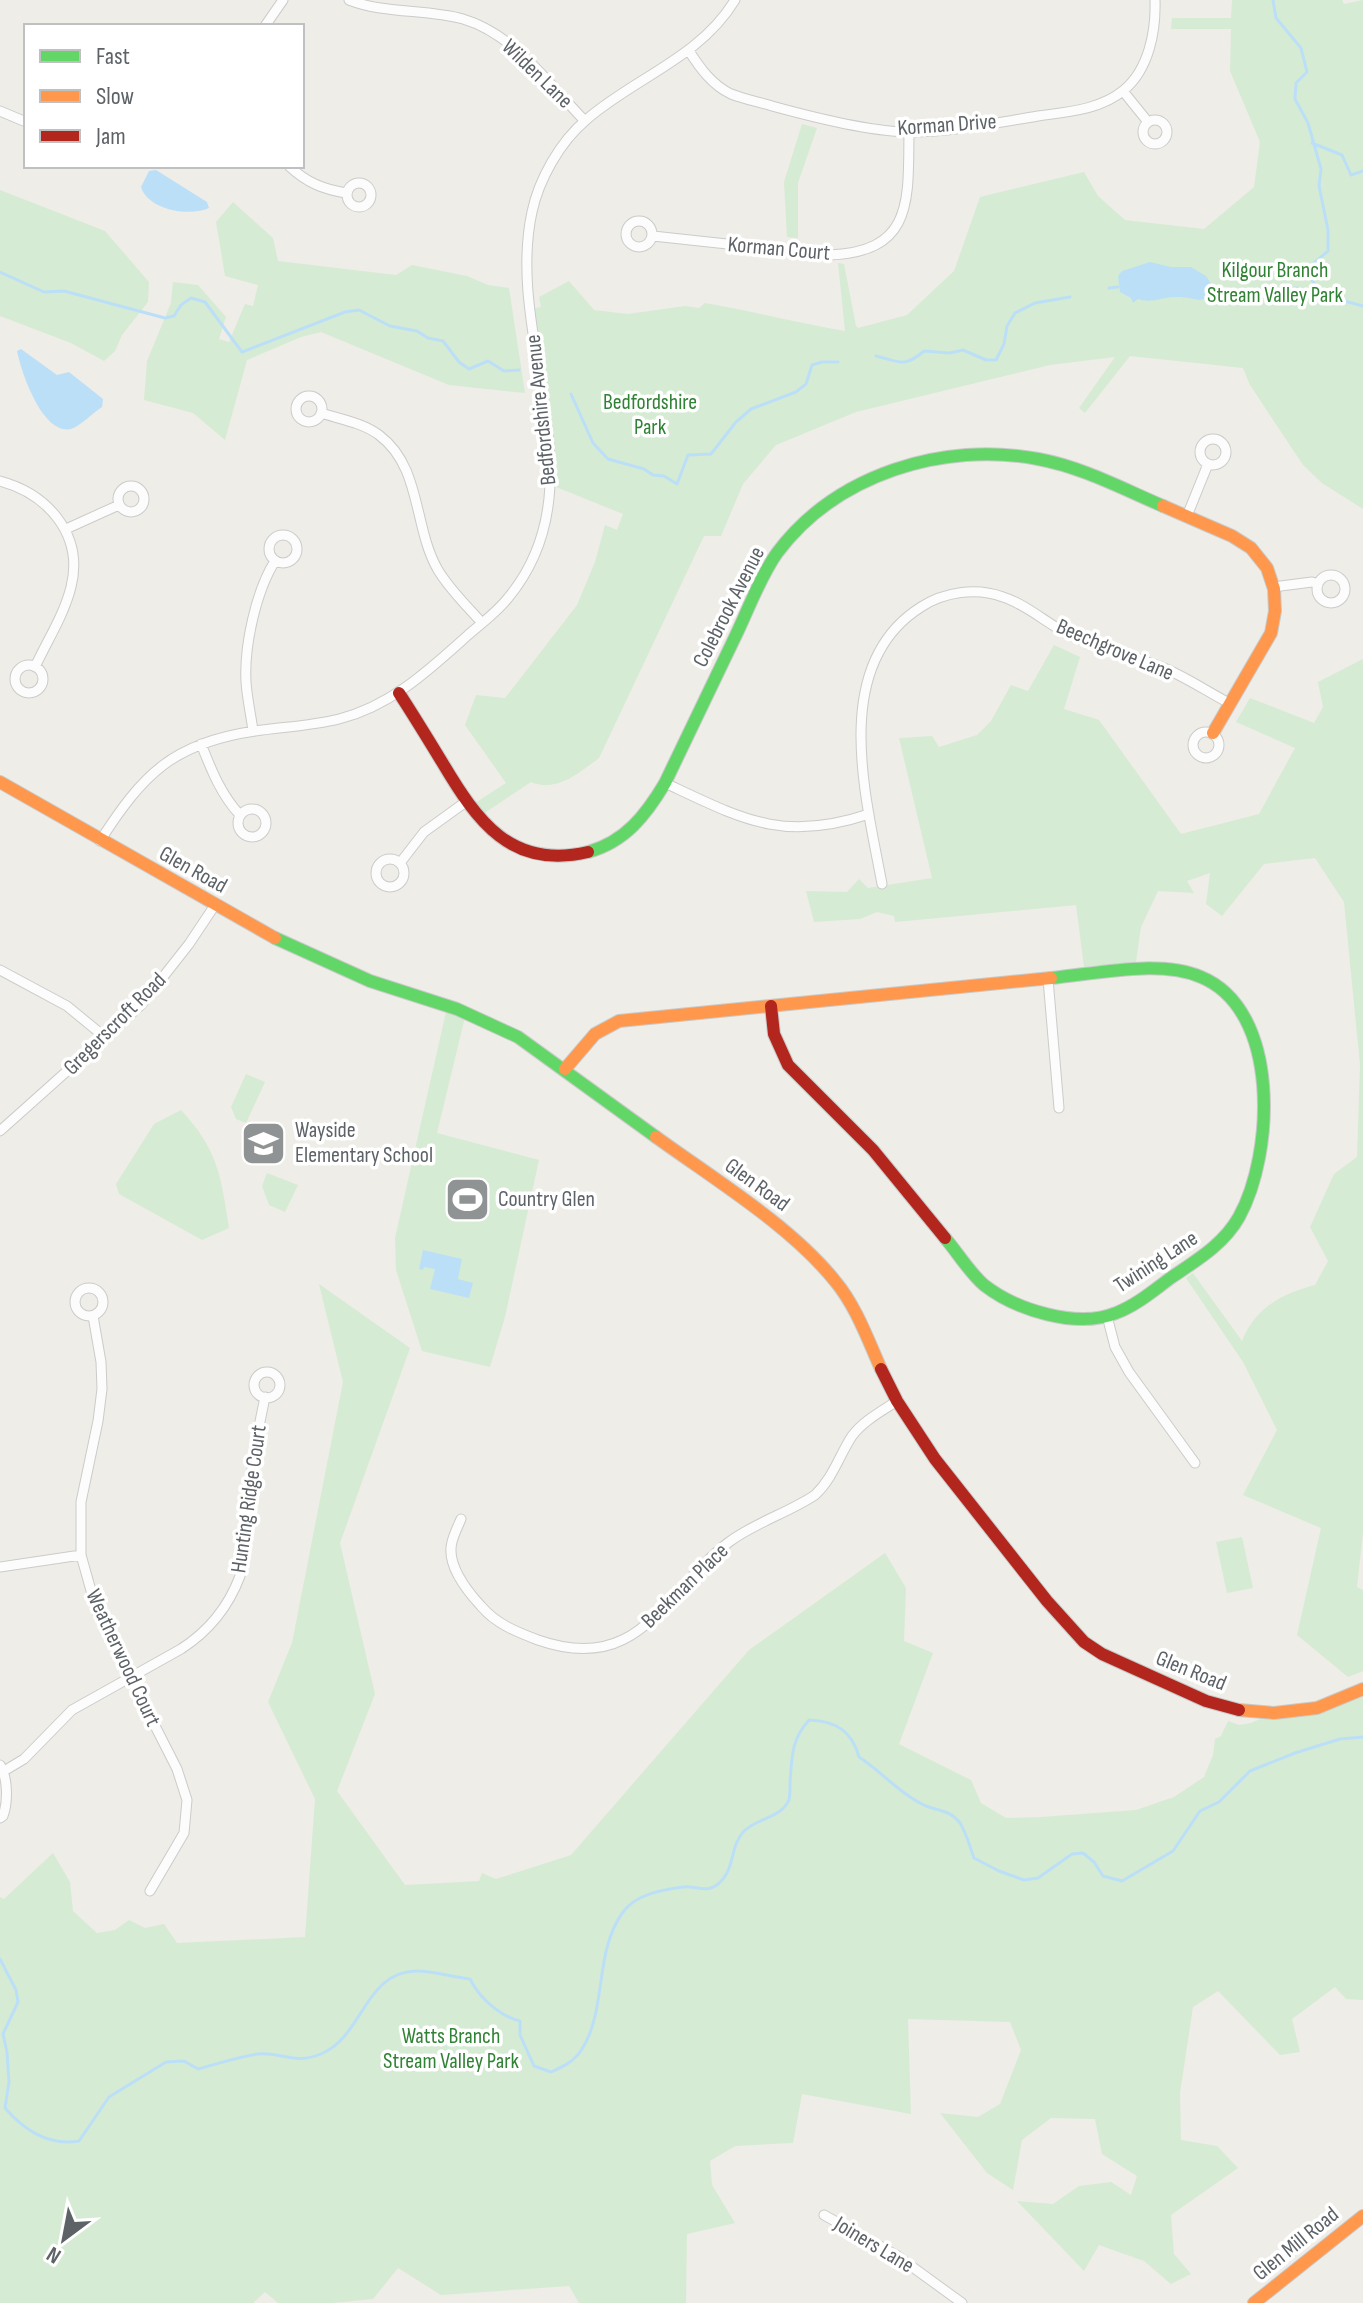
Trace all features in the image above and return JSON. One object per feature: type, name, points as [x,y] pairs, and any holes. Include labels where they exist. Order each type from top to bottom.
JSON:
[{"type":"street","points":[[266,24],[283,0]]},
{"type":"street","name":"Wilden Lane","points":[[349,0],[464,20],[491,31],[518,50],[584,120]]},
{"type":"street","name":"Bedfordshire Avenue","points":[[100,841],[125,802],[166,761],[201,744],[253,731],[339,719],[368,709],[420,679],[508,599],[520,582],[539,542],[551,491],[551,469],[525,262],[532,209],[542,181],[556,155],[584,120],[689,51],[735,0]]},
{"type":"street","name":"Korman Drive","points":[[689,51],[704,72],[733,95],[835,122],[909,132],[981,125],[1091,108],[1123,91],[1145,59],[1153,34],[1155,0]]},
{"type":"street","points":[[1123,91],[1148,122]]},
{"type":"street","points":[[0,111],[24,121]]},
{"type":"street","name":"Korman Court","points":[[653,236],[829,255],[853,254],[877,246],[899,222],[908,195],[909,132]]},
{"type":"street","points":[[292,168],[317,186],[346,193]]},
{"type":"street","points":[[321,413],[378,434],[396,451],[409,473],[424,536],[438,569],[482,623]]},
{"type":"street","name":"Colebrook Avenue","points":[[399,693],[467,801],[487,826],[503,839],[525,850],[559,857],[580,855],[604,847],[631,830],[650,808],[665,783],[761,582],[779,551],[822,507],[881,472],[903,464],[969,453],[1016,455],[1056,462],[1079,470],[1232,536],[1255,551],[1273,587],[1276,615],[1271,633],[1213,733]]},
{"type":"street","points":[[1187,516],[1208,464]]},
{"type":"street","points":[[0,481],[34,494],[48,505],[66,529],[73,553],[71,586],[35,667]]},
{"type":"street","points":[[66,529],[119,505]]},
{"type":"street","points":[[253,731],[246,682],[247,656],[265,577],[275,561]]},
{"type":"street","points":[[1273,587],[1318,584]]},
{"type":"street","name":"Beechgrove Lane","points":[[882,884],[860,744],[862,707],[868,677],[887,636],[908,615],[933,599],[948,594],[975,592],[1003,597],[1071,635],[1162,667],[1229,703]]},
{"type":"street","points":[[201,744],[230,804],[240,815]]},
{"type":"street","name":"Glen Road","points":[[0,782],[100,841],[332,967],[485,1020],[518,1037],[783,1230],[815,1258],[849,1301],[897,1401],[935,1459],[1047,1601],[1084,1642],[1102,1654],[1206,1701],[1237,1710],[1274,1713],[1317,1708],[1363,1689]]},
{"type":"street","points":[[665,783],[742,819],[785,828],[821,825],[869,814]]},
{"type":"street","points":[[400,863],[424,832],[467,801]]},
{"type":"street","name":"Gregerscroft Road","points":[[0,1131],[141,1005],[215,905]]},
{"type":"street","name":"Twining Lane","points":[[565,1069],[595,1033],[619,1021],[1144,969],[1171,968],[1190,972],[1221,988],[1233,999],[1245,1015],[1259,1059],[1263,1133],[1254,1180],[1240,1216],[1220,1245],[1141,1299],[1107,1316],[1065,1318],[1037,1313],[1003,1299],[982,1283],[873,1150],[788,1065],[774,1034],[771,1006]]},
{"type":"street","points":[[0,970],[67,1006],[106,1038]]},
{"type":"street","points":[[1048,979],[1059,1108]]},
{"type":"street","name":"Weatherwood Court","points":[[93,1316],[102,1389],[81,1502],[81,1555],[97,1612],[177,1769],[187,1800],[184,1833],[150,1891]]},
{"type":"street","points":[[1107,1316],[1115,1347],[1129,1372],[1195,1463]]},
{"type":"street","name":"Hunting Ridge Court","points":[[2,1768],[24,1759],[72,1710],[196,1639],[217,1618],[232,1596],[243,1558],[254,1451],[265,1397]]},
{"type":"street","name":"Beekman Place","points":[[461,1519],[451,1544],[451,1556],[460,1579],[483,1609],[512,1631],[549,1644],[592,1650],[636,1634],[729,1542],[815,1495],[826,1484],[853,1434],[897,1401]]},
{"type":"street","points":[[0,1567],[81,1555]]},
{"type":"street","points":[[0,1818],[6,1806],[2,1768]]},
{"type":"street","name":"Joiners Lane","points":[[824,2215],[896,2255],[962,2303]]},
{"type":"street","name":"Glen Mill Road","points":[[1254,2303],[1363,2216]]},
{"type":"green space","name":"Kilgour Branch Stream Valley Park","points":[[1232,0],[1342,0],[1344,4],[1363,0],[1363,509],[1322,483],[1303,465],[1250,385],[1243,368],[1130,356],[1085,413],[1079,408],[1115,357],[1050,365],[856,412],[776,445],[743,484],[721,536],[704,536],[599,758],[559,783],[541,785],[531,782],[483,814],[475,803],[506,783],[465,725],[476,695],[505,698],[577,605],[595,562],[605,525],[617,530],[623,514],[556,487],[557,469],[535,308],[541,307],[539,297],[569,281],[594,310],[628,314],[685,306],[699,308],[705,303],[845,331],[838,263],[844,264],[858,328],[907,315],[954,271],[980,197],[1084,172],[1098,196],[1125,220],[1204,229],[1254,187],[1260,142],[1230,71],[1231,29],[1171,29],[1172,18],[1231,18]]},
{"type":"green space","points":[[802,124],[817,128],[798,183],[798,238],[787,237],[784,182]]},
{"type":"green space","points":[[0,190],[105,231],[149,282],[148,302],[122,335],[115,351],[104,361],[71,343],[0,316]]},
{"type":"green space","points":[[233,202],[273,238],[278,261],[396,275],[412,265],[509,288],[525,393],[449,385],[321,332],[301,337],[247,360],[225,440],[193,413],[144,400],[147,361],[171,303],[173,282],[198,285],[226,317],[219,339],[229,342],[245,304],[253,306],[258,285],[225,276],[216,222]]},
{"type":"green space","points":[[1054,645],[1080,657],[1064,709],[1099,720],[1181,834],[1259,814],[1295,748],[1236,722],[1250,698],[1314,723],[1323,707],[1318,682],[1363,659],[1363,1532],[1357,1587],[1363,1590],[1363,1671],[1348,1677],[1297,1635],[1321,1528],[1243,1495],[1277,1430],[1243,1362],[1186,1278],[1193,1273],[1242,1341],[1254,1320],[1271,1304],[1315,1285],[1328,1261],[1310,1227],[1334,1174],[1357,1157],[1360,1065],[1344,902],[1315,858],[1264,864],[1222,916],[1206,904],[1210,873],[1187,881],[1194,893],[1158,891],[1141,927],[1136,962],[1084,967],[1076,905],[895,922],[894,916],[877,912],[860,919],[814,922],[806,891],[847,892],[859,879],[868,888],[932,878],[899,738],[932,736],[939,747],[977,735],[991,721],[1011,685],[1028,691]]},
{"type":"green space","name":"Country Glen","points":[[446,1012],[465,1017],[437,1133],[539,1160],[505,1317],[490,1367],[422,1351],[396,1270],[395,1238]]},
{"type":"green space","points":[[246,1074],[265,1082],[246,1123],[236,1119],[231,1107]]},
{"type":"green space","points":[[181,1110],[203,1138],[216,1164],[229,1228],[202,1240],[119,1194],[116,1184],[154,1124]]},
{"type":"green space","points":[[267,1173],[298,1185],[285,1212],[269,1205],[262,1186]]},
{"type":"green space","name":"Watts Branch Stream Valley Park","points":[[319,1284],[410,1348],[340,1543],[375,1694],[337,1791],[405,1885],[479,1881],[482,1873],[496,1879],[571,1855],[749,1650],[885,1553],[906,1588],[904,1641],[933,1653],[899,1744],[971,1780],[981,1803],[1006,1818],[1136,1810],[1174,1797],[1204,1777],[1213,1755],[1215,1739],[1221,1736],[1228,1721],[1239,1725],[1274,1713],[1317,1708],[1363,1689],[1363,2000],[1346,1999],[1335,1987],[1292,2019],[1300,2052],[1280,2055],[1218,1991],[1193,2007],[1180,2093],[1181,2140],[1217,2146],[1238,2168],[1171,2215],[1174,2254],[1191,2274],[1171,2284],[1144,2261],[1099,2245],[1084,2271],[1017,2201],[1053,2204],[1079,2186],[1111,2182],[1131,2195],[1137,2176],[1102,2154],[1095,2119],[1051,2118],[1022,2140],[1013,2190],[987,2173],[940,2113],[978,2117],[1000,2104],[1021,2050],[1010,2022],[908,2019],[911,2114],[802,2094],[793,2143],[735,2146],[710,2161],[712,2185],[735,2223],[687,2234],[686,2303],[579,2303],[569,2286],[441,2295],[398,2268],[373,2299],[332,2303],[278,2303],[265,2292],[253,2303],[0,2303],[0,1897],[4,1899],[53,1853],[70,1882],[73,1911],[97,1933],[115,1930],[129,1920],[145,1928],[164,1924],[177,1943],[305,1937],[315,1799],[268,1702],[292,1643],[343,1382]]},
{"type":"green space","points":[[1242,1537],[1253,1588],[1227,1593],[1216,1542]]},
{"type":"water","points":[[156,170],[207,202],[209,208],[191,212],[170,210],[152,201],[141,187],[149,171]]},
{"type":"water","points":[[1150,262],[1171,267],[1191,267],[1206,276],[1212,285],[1211,297],[1203,300],[1178,297],[1148,301],[1138,299],[1133,303],[1131,298],[1120,292],[1118,276],[1122,271]]},
{"type":"water","points":[[21,349],[57,375],[69,372],[103,399],[102,407],[71,429],[51,422],[28,386],[17,351]]},
{"type":"water","points":[[423,1250],[462,1259],[458,1279],[473,1283],[469,1298],[430,1289],[435,1269],[419,1269]]},
{"type":"waterway","points":[[1273,0],[1276,18],[1301,48],[1307,72],[1296,83],[1295,99],[1308,123],[1321,169],[1319,186],[1328,230],[1328,251],[1314,263],[1309,274],[1319,292]]},
{"type":"waterway","points":[[1312,143],[1342,155],[1351,175],[1363,171]]},
{"type":"waterway","points":[[0,272],[44,292],[64,291],[165,318],[174,316],[181,305],[191,298],[205,302],[242,352],[345,312],[359,310],[390,326],[417,331],[428,338],[443,341],[459,362],[469,369],[488,361],[504,371],[519,370]]},
{"type":"waterway","points":[[1109,288],[1118,287]]},
{"type":"waterway","points":[[1250,291],[1297,288],[1363,306]]},
{"type":"waterway","points":[[876,356],[906,362],[924,351],[950,353],[963,350],[986,360],[996,360],[1004,344],[1007,326],[1015,313],[1035,303],[1070,297]]},
{"type":"waterway","points":[[571,394],[593,443],[608,459],[664,476],[677,484],[688,455],[711,454],[736,422],[751,409],[796,392],[806,384],[812,365],[838,362]]},
{"type":"waterway","points":[[0,1959],[16,1990],[18,2002],[3,2034],[9,2082],[5,2108],[20,2123],[47,2139],[79,2141],[109,2097],[166,2062],[184,2061],[198,2069],[257,2054],[304,2058],[323,2053],[347,2033],[386,1982],[399,1974],[416,1971],[470,1979],[490,2005],[520,2021],[520,2035],[534,2066],[551,2072],[574,2059],[589,2036],[608,1946],[623,1912],[635,1901],[650,1894],[683,1887],[705,1889],[714,1887],[724,1878],[739,1837],[755,1823],[780,1811],[789,1800],[794,1749],[809,1720],[842,1729],[852,1740],[859,1757],[899,1789],[926,1806],[956,1819],[974,1858],[1024,1880],[1038,1878],[1072,1854],[1083,1853],[1103,1876],[1122,1881],[1173,1851],[1200,1811],[1219,1802],[1250,1771],[1340,1739],[1363,1737]]},
{"type":"traffic: fast","points":[[588,852],[624,834],[650,806],[665,783],[771,562],[801,526],[829,502],[894,470],[930,460],[966,455],[1002,455],[1070,467],[1163,506]]},
{"type":"traffic: fast","points":[[275,938],[370,981],[457,1009],[518,1037],[656,1137]]},
{"type":"traffic: fast","points":[[945,1238],[979,1280],[997,1294],[1047,1314],[1083,1319],[1100,1317],[1138,1302],[1209,1251],[1233,1227],[1251,1190],[1259,1158],[1263,1086],[1257,1051],[1246,1020],[1227,994],[1201,977],[1166,969],[1127,969],[1051,978]]},
{"type":"traffic: slow","points":[[1163,506],[1232,536],[1251,548],[1267,568],[1274,589],[1275,611],[1271,633],[1213,733]]},
{"type":"traffic: slow","points":[[0,782],[275,938]]},
{"type":"traffic: slow","points":[[565,1069],[595,1034],[619,1021],[1051,978]]},
{"type":"traffic: slow","points":[[656,1137],[751,1204],[817,1261],[849,1301],[881,1369]]},
{"type":"traffic: slow","points":[[1239,1710],[1274,1713],[1317,1708],[1363,1689]]},
{"type":"traffic: slow","points":[[1254,2303],[1363,2216]]},
{"type":"traffic: jam","points":[[399,693],[455,784],[483,821],[499,836],[517,847],[538,854],[561,856],[588,852]]},
{"type":"traffic: jam","points":[[771,1006],[774,1034],[788,1065],[873,1150],[945,1238]]},
{"type":"traffic: jam","points":[[881,1369],[897,1401],[935,1459],[1047,1601],[1084,1642],[1102,1654],[1206,1701],[1239,1710]]},
{"type":"place","name":"Wayside Elementary School","points":[[264,1143]]},
{"type":"place","name":"Country Glen","points":[[467,1199]]},
{"type":"park label","name":"Bedfordshire Park","points":[[650,414]]}]
